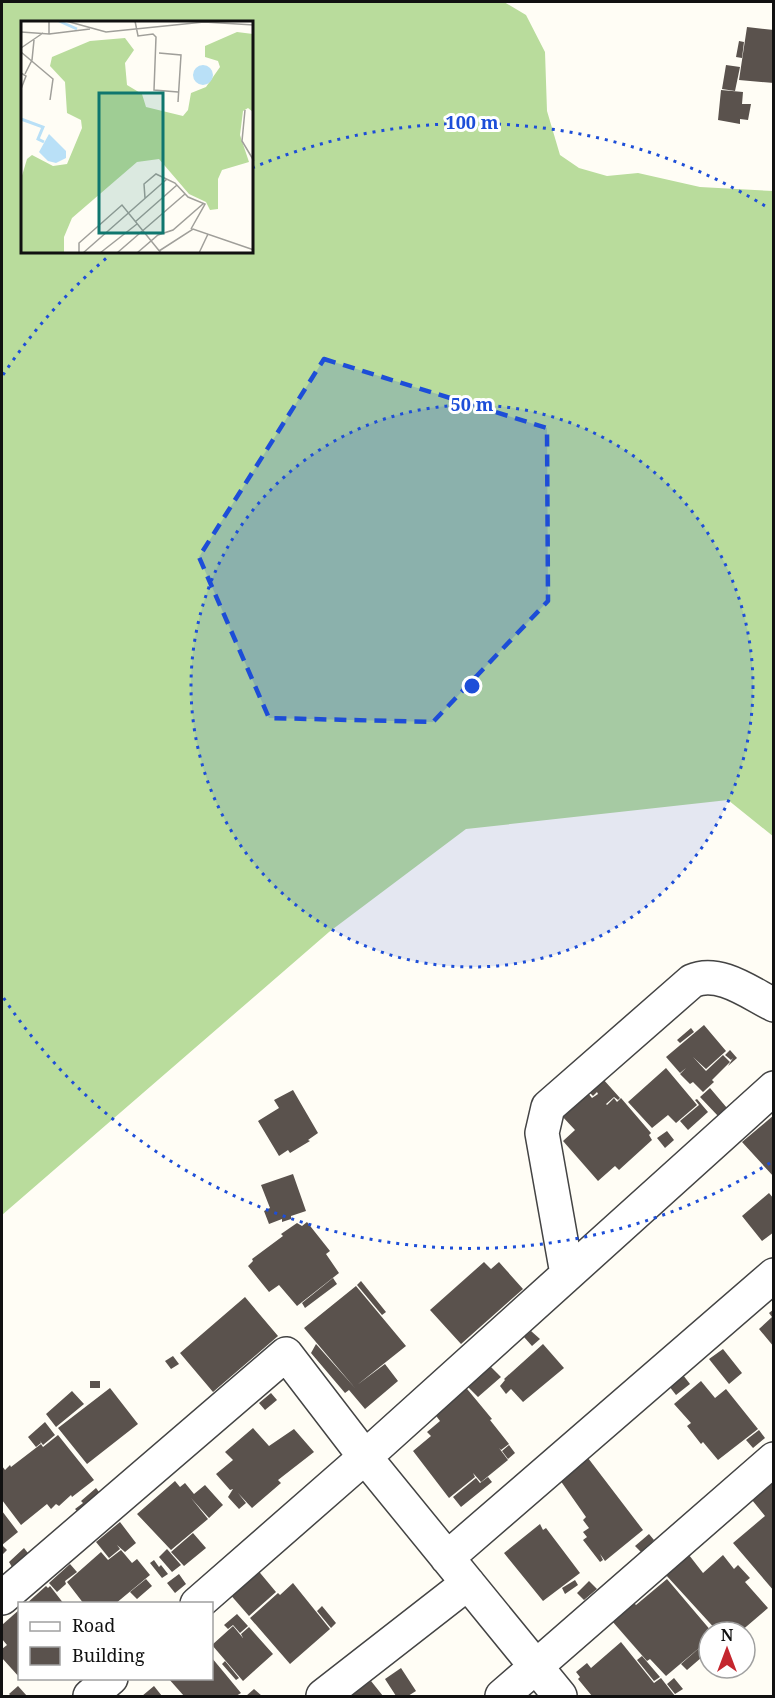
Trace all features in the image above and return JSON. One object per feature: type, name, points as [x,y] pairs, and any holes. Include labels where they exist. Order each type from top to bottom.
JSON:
[{"type":"street","points":[[567,1274],[543,1133],[548,1107],[692,981],[699,978],[724,980],[774,1005]]},
{"type":"street","points":[[199,1602],[365,1457],[774,1088]]},
{"type":"street","points":[[447,1558],[774,1275]]},
{"type":"street","points":[[2,1598],[286,1354],[365,1457],[561,1696]]},
{"type":"street","points":[[502,1696],[774,1460]]},
{"type":"street","points":[[323,1696],[468,1583]]},
{"type":"street","points":[[90,1696],[109,1680]]},
{"type":"highlighted area","points":[[324,359],[547,428],[548,601],[433,722],[269,718],[199,557]]},
{"type":"green space","points":[[2,2],[504,2],[526,15],[545,52],[547,111],[560,155],[579,168],[607,176],[638,173],[700,187],[773,191],[774,837],[728,800],[466,829],[329,932],[2,1215]]},
{"type":"building","points":[[747,27],[774,30],[774,83],[739,80]]},
{"type":"building","points":[[739,41],[744,42],[742,58],[736,57]]},
{"type":"building","points":[[726,65],[740,67],[735,91],[722,89]]},
{"type":"building","points":[[721,90],[743,92],[742,104],[751,104],[748,120],[740,119],[740,124],[718,120]]},
{"type":"building","points":[[704,1025],[726,1051],[706,1069],[693,1057],[706,1071],[723,1055],[730,1062],[703,1092],[680,1074],[686,1068],[680,1073],[666,1057]]},
{"type":"building","points":[[691,1028],[694,1032],[680,1043],[677,1040]]},
{"type":"building","points":[[730,1050],[737,1058],[728,1066],[733,1058],[731,1060],[725,1055]]},
{"type":"building","points":[[666,1068],[697,1105],[676,1123],[668,1115],[652,1128],[628,1102]]},
{"type":"building","points":[[603,1079],[620,1098],[618,1100],[614,1097],[606,1104],[614,1098],[617,1102],[621,1098],[651,1133],[649,1135],[652,1140],[619,1170],[615,1166],[598,1181],[563,1141],[575,1130],[561,1115],[588,1093],[592,1098],[598,1094],[597,1092],[593,1096],[589,1092]]},
{"type":"building","points":[[710,1088],[727,1108],[718,1116],[700,1097]]},
{"type":"building","points":[[293,1090],[318,1133],[308,1140],[310,1141],[290,1153],[288,1150],[279,1156],[258,1121],[279,1108],[274,1100]]},
{"type":"building","points":[[697,1099],[708,1112],[688,1130],[680,1121],[699,1105],[695,1100]]},
{"type":"building","points":[[774,1115],[774,1177],[742,1142]]},
{"type":"building","points":[[667,1131],[674,1140],[665,1148],[657,1138]]},
{"type":"building","points":[[293,1174],[306,1211],[291,1216],[291,1219],[282,1222],[282,1219],[269,1224],[264,1211],[270,1208],[261,1185]]},
{"type":"building","points":[[769,1193],[774,1199],[774,1232],[762,1241],[742,1216]]},
{"type":"building","points":[[307,1222],[330,1251],[326,1254],[339,1273],[297,1306],[279,1285],[269,1292],[248,1266],[253,1261],[252,1259],[283,1236],[281,1234],[297,1223],[302,1226]]},
{"type":"building","points":[[484,1262],[491,1269],[499,1262],[523,1289],[461,1344],[430,1310]]},
{"type":"building","points":[[333,1278],[337,1284],[305,1308],[302,1303]]},
{"type":"building","points":[[361,1281],[386,1312],[382,1315],[357,1285]]},
{"type":"building","points":[[356,1286],[406,1346],[357,1385],[385,1364],[398,1381],[365,1409],[349,1390],[345,1393],[311,1353],[316,1344],[355,1388],[304,1328]]},
{"type":"building","points":[[245,1297],[278,1336],[213,1392],[180,1353]]},
{"type":"building","points":[[774,1309],[774,1347],[759,1329],[772,1317],[769,1313]]},
{"type":"building","points":[[531,1331],[540,1339],[532,1346],[524,1337]]},
{"type":"building","points":[[543,1344],[564,1368],[523,1402],[511,1389],[506,1394],[500,1386],[504,1379]]},
{"type":"building","points":[[723,1349],[742,1373],[729,1384],[709,1359]]},
{"type":"building","points":[[173,1356],[179,1364],[171,1369],[165,1361]]},
{"type":"building","points":[[488,1364],[501,1377],[478,1397],[465,1384]]},
{"type":"building","points":[[683,1375],[690,1384],[676,1395],[669,1386]]},
{"type":"building","points":[[90,1381],[100,1381],[100,1388],[90,1388]]},
{"type":"building","points":[[701,1381],[715,1398],[726,1389],[758,1429],[718,1460],[703,1442],[701,1444],[687,1426],[691,1423],[674,1404]]},
{"type":"building","points":[[463,1384],[509,1444],[501,1450],[499,1448],[508,1460],[481,1482],[473,1473],[475,1477],[449,1498],[413,1451],[431,1436],[427,1432],[440,1421],[431,1409]]},
{"type":"building","points":[[110,1388],[138,1424],[87,1464],[58,1428]]},
{"type":"building","points":[[72,1391],[84,1404],[56,1427],[46,1414]]},
{"type":"building","points":[[271,1393],[277,1400],[265,1410],[259,1403]]},
{"type":"building","points":[[45,1422],[55,1435],[43,1445],[40,1441],[41,1443],[36,1447],[28,1437]]},
{"type":"building","points":[[253,1428],[269,1446],[294,1429],[314,1452],[278,1480],[281,1483],[252,1508],[238,1493],[246,1503],[239,1509],[228,1497],[233,1489],[230,1490],[216,1474],[233,1460],[225,1452]]},
{"type":"building","points":[[759,1430],[765,1438],[753,1448],[746,1440]]},
{"type":"building","points":[[58,1435],[94,1480],[59,1506],[56,1504],[51,1509],[47,1504],[21,1525],[2,1500],[2,1466],[5,1470],[10,1465],[11,1467],[41,1444],[43,1447]]},
{"type":"building","points":[[509,1445],[515,1453],[508,1459],[502,1451]]},
{"type":"building","points":[[588,1458],[643,1530],[605,1561],[600,1554],[603,1560],[600,1562],[583,1540],[587,1537],[583,1532],[589,1528],[583,1520],[586,1517],[560,1480]]},
{"type":"building","points":[[488,1477],[492,1482],[461,1507],[453,1497],[476,1478],[480,1483]]},
{"type":"building","points":[[175,1481],[180,1487],[185,1483],[194,1494],[205,1485],[223,1505],[209,1518],[191,1498],[208,1519],[171,1550],[137,1514]]},
{"type":"building","points":[[774,1481],[774,1591],[733,1543],[765,1516],[752,1500]]},
{"type":"building","points":[[96,1488],[99,1497],[79,1513],[75,1509]]},
{"type":"building","points":[[2,1511],[18,1532],[2,1545]]},
{"type":"building","points":[[120,1522],[136,1543],[125,1552],[117,1545],[120,1549],[109,1558],[96,1542]]},
{"type":"building","points":[[540,1524],[543,1530],[546,1528],[580,1573],[543,1601],[504,1553]]},
{"type":"building","points":[[193,1533],[206,1548],[184,1566],[171,1552]]},
{"type":"building","points":[[649,1534],[654,1540],[641,1552],[635,1546]]},
{"type":"building","points":[[2,1545],[7,1550],[2,1555]]},
{"type":"building","points":[[24,1548],[31,1557],[14,1573],[10,1569],[12,1567],[9,1562]]},
{"type":"building","points":[[167,1549],[181,1565],[172,1572],[159,1557]]},
{"type":"building","points":[[121,1550],[132,1563],[137,1559],[150,1575],[117,1602],[82,1602],[67,1582],[101,1552],[108,1560]]},
{"type":"building","points":[[689,1555],[703,1573],[723,1555],[734,1569],[738,1565],[750,1578],[745,1582],[768,1608],[754,1620],[707,1620],[665,1574]]},
{"type":"building","points":[[154,1560],[168,1574],[162,1578],[150,1563]]},
{"type":"building","points":[[70,1564],[77,1572],[65,1581],[66,1584],[57,1592],[49,1583]]},
{"type":"building","points":[[256,1568],[276,1592],[249,1616],[228,1592]]},
{"type":"building","points":[[179,1574],[186,1584],[175,1593],[167,1583]]},
{"type":"building","points":[[146,1579],[152,1586],[137,1599],[130,1592]]},
{"type":"building","points":[[667,1579],[702,1620],[697,1620],[697,1650],[666,1676],[650,1659],[647,1661],[612,1621],[634,1603],[636,1605]]},
{"type":"building","points":[[575,1580],[578,1585],[565,1594],[562,1588]]},
{"type":"building","points":[[589,1581],[597,1589],[584,1600],[577,1593]]},
{"type":"building","points":[[293,1583],[330,1629],[290,1664],[250,1618]]},
{"type":"building","points":[[46,1586],[48,1588],[50,1586],[62,1602],[28,1602]]},
{"type":"building","points":[[322,1606],[336,1623],[331,1628],[317,1611]]},
{"type":"building","points":[[18,1611],[18,1676],[2,1658],[2,1649],[7,1645],[2,1639],[2,1625]]},
{"type":"building","points":[[237,1614],[248,1626],[240,1633],[233,1625],[228,1629],[224,1625]]},
{"type":"building","points":[[233,1626],[243,1638],[241,1634],[249,1627],[273,1654],[243,1681],[213,1644]]},
{"type":"building","points":[[621,1642],[654,1683],[661,1678],[675,1696],[592,1696],[578,1679],[580,1677],[576,1672],[587,1663],[591,1668]]},
{"type":"building","points":[[697,1650],[697,1661],[687,1670],[681,1664]]},
{"type":"building","points":[[642,1656],[660,1677],[654,1681],[637,1660]]},
{"type":"building","points":[[213,1659],[241,1693],[236,1696],[184,1696],[170,1680],[213,1680]]},
{"type":"building","points":[[225,1661],[239,1678],[236,1680],[222,1664]]},
{"type":"building","points":[[401,1668],[416,1691],[408,1696],[396,1696],[385,1679]]},
{"type":"building","points":[[674,1678],[683,1689],[675,1694],[667,1684]]},
{"type":"building","points":[[371,1681],[383,1696],[350,1696]]},
{"type":"building","points":[[18,1686],[27,1696],[9,1694]]},
{"type":"building","points":[[154,1686],[162,1696],[142,1696]]},
{"type":"building","points":[[254,1689],[262,1696],[246,1696]]}]
